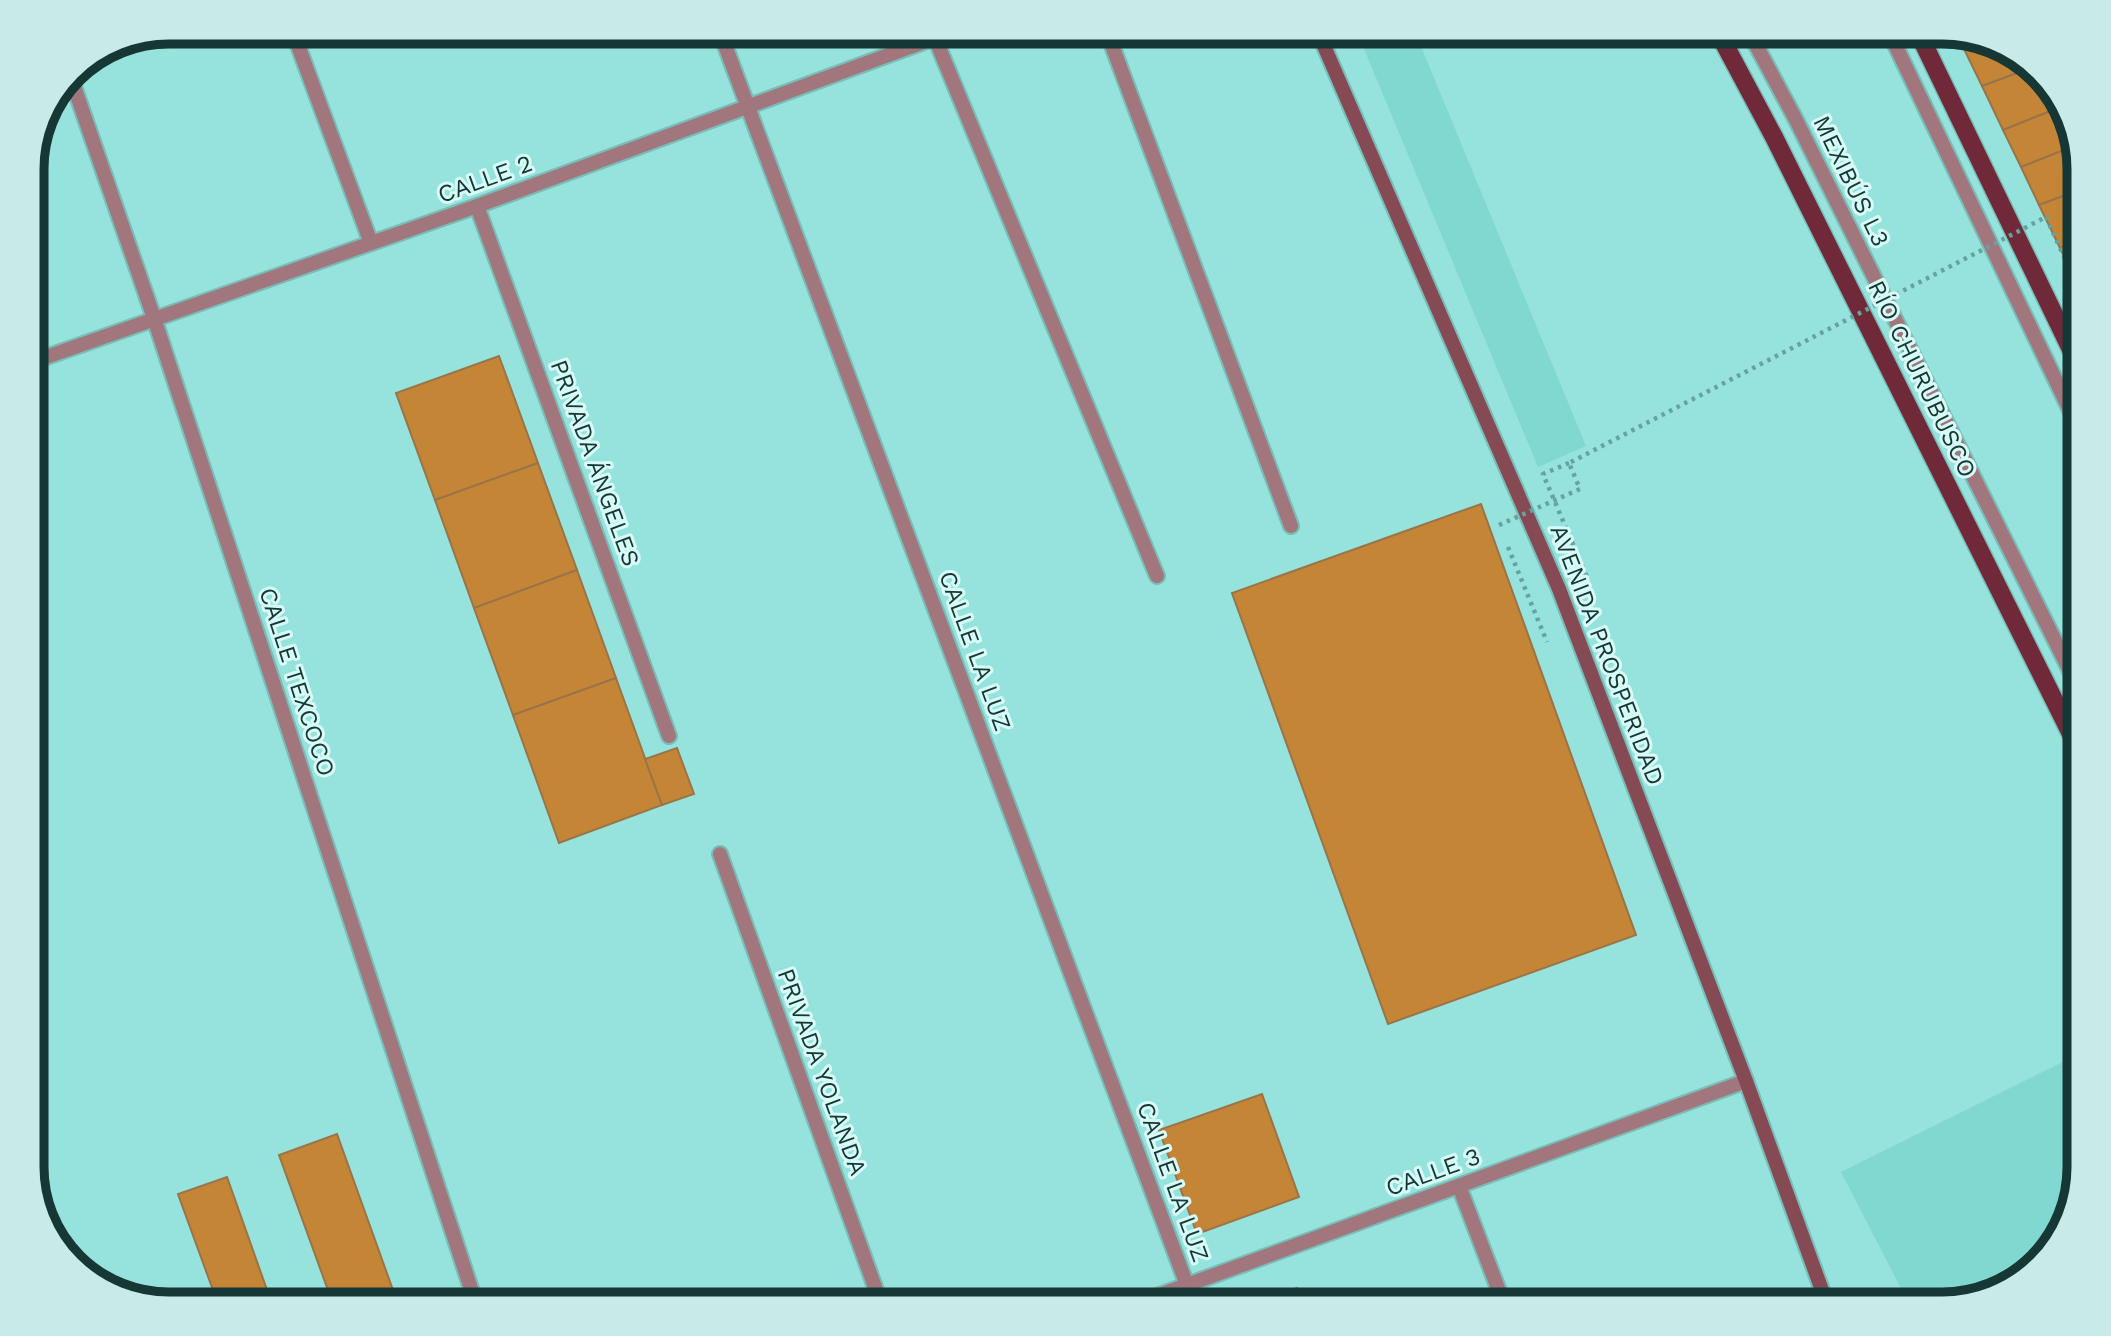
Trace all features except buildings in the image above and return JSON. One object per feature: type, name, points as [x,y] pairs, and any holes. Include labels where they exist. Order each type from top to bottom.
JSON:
[{"type":"main road","name":"RÍO CHURUBUSCO","points":[[1724,44],[1781,149],[2067,724]]},
{"type":"main road","points":[[1924,44],[2067,339]]},
{"type":"street","points":[[297,44],[371,243]]},
{"type":"street","name":"CALLE LA LUZ","points":[[724,44],[1190,1292]]},
{"type":"street","name":"CALLE 2","points":[[44,358],[477,206],[918,44]]},
{"type":"street","points":[[936,44],[1157,576]]},
{"type":"street","points":[[1111,44],[1291,526]]},
{"type":"street","name":"AVENIDA PROSPERIDAD","points":[[1323,44],[1559,589],[1746,1081],[1823,1292]]},
{"type":"street","name":"MEXIBÚS L3","points":[[1755,44],[1795,118],[2067,664]]},
{"type":"street","points":[[1895,44],[2067,402]]},
{"type":"street","name":"CALLE TEXCOCO","points":[[74,87],[154,318],[472,1292]]},
{"type":"street","name":"PRIVADA ÁNGELES","points":[[477,206],[668,736]]},
{"type":"street","name":"PRIVADA YOLANDA","points":[[720,854],[877,1292]]},
{"type":"street","name":"CALLE 3","points":[[1170,1292],[1746,1081]]},
{"type":"street","points":[[1459,1186],[1499,1292]]},
{"type":"path","points":[[1587,576],[1544,474],[2046,217],[2067,262]]},
{"type":"path","points":[[1551,651],[1499,525],[1580,489],[1569,463]]},
{"type":"shaded area","points":[[1362,44],[1420,44],[1586,446],[1538,467]]},
{"type":"shaded area","points":[[2067,1060],[2067,1167],[2063,1200],[2051,1230],[2036,1250],[2012,1271],[1998,1279],[1967,1290],[1903,1292],[1841,1172]]}]
